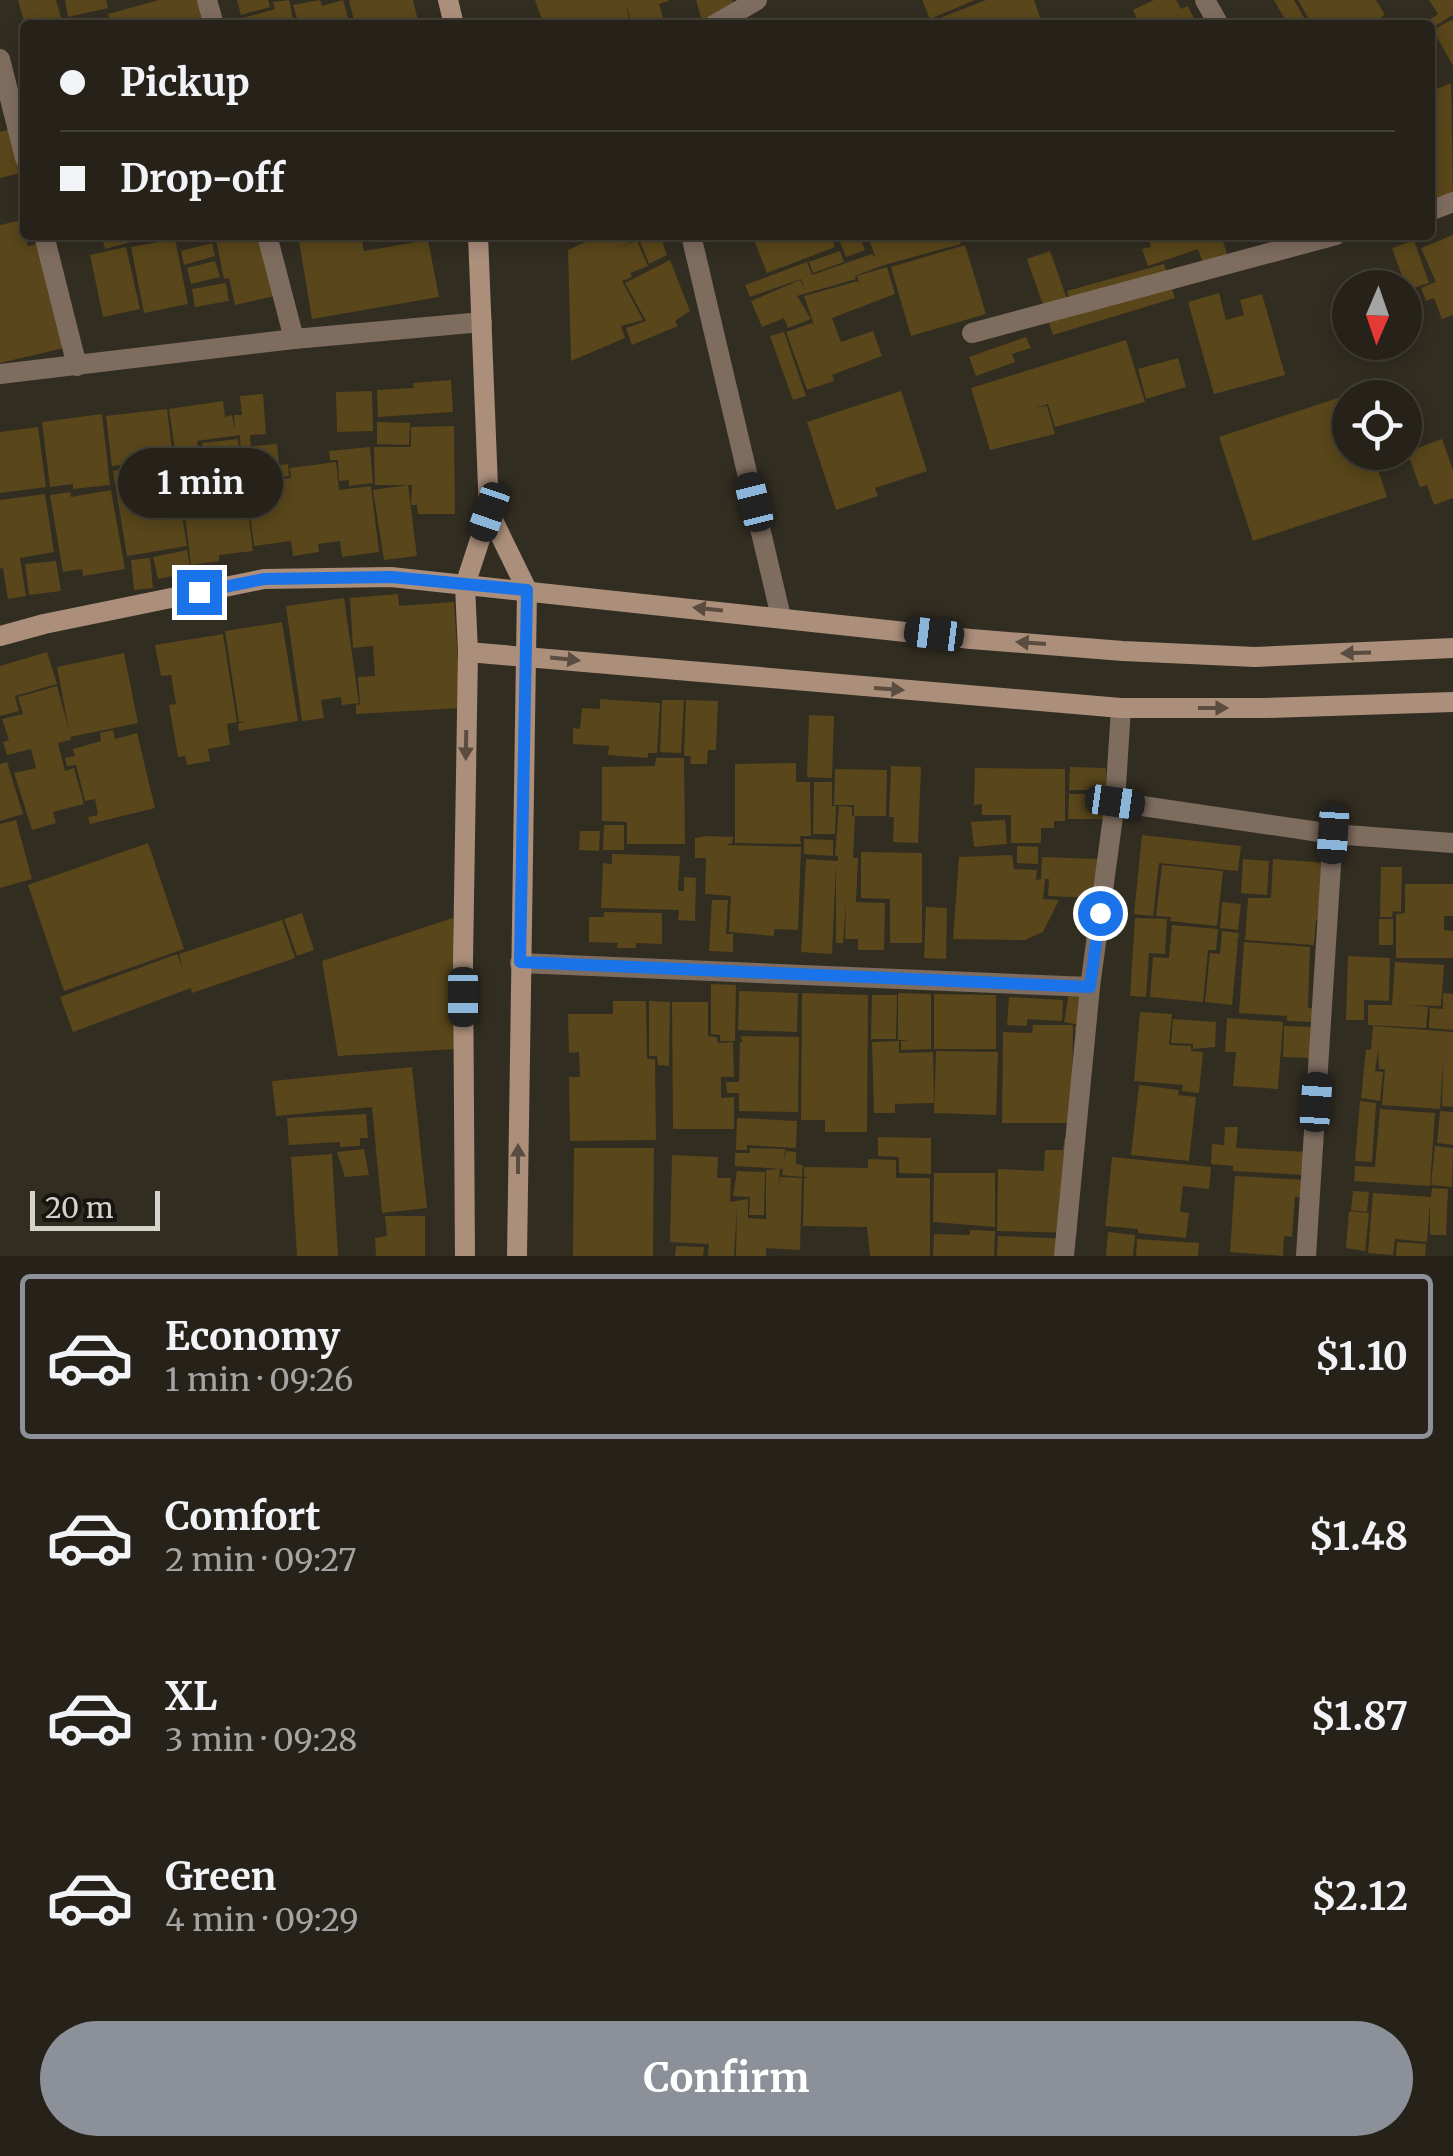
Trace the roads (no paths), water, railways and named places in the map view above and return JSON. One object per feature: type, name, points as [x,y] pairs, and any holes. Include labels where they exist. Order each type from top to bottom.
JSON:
[{"type":"street","points":[[723,20],[757,0]]},
{"type":"street","points":[[0,58],[20,138]]},
{"type":"street","points":[[45,240],[77,366]]},
{"type":"street","points":[[268,240],[294,338]]},
{"type":"street","points":[[465,1256],[462,960],[468,652],[464,585],[489,512],[478,240]]},
{"type":"street","points":[[691,240],[781,617]]},
{"type":"street","points":[[972,332],[1317,240]]},
{"type":"street","points":[[0,374],[294,338],[482,322]]},
{"type":"street","points":[[489,512],[527,590],[517,1256]]},
{"type":"street","points":[[0,636],[264,579],[391,577],[972,639],[1255,657],[1453,648]]},
{"type":"street","points":[[468,652],[1121,708],[1453,702]]},
{"type":"street","points":[[1064,1256],[1090,987],[1115,802],[1121,708]]},
{"type":"street","points":[[1115,802],[1333,834],[1453,843]]},
{"type":"street","points":[[1306,1256],[1333,834]]},
{"type":"street","points":[[520,962],[1090,987]]}]
